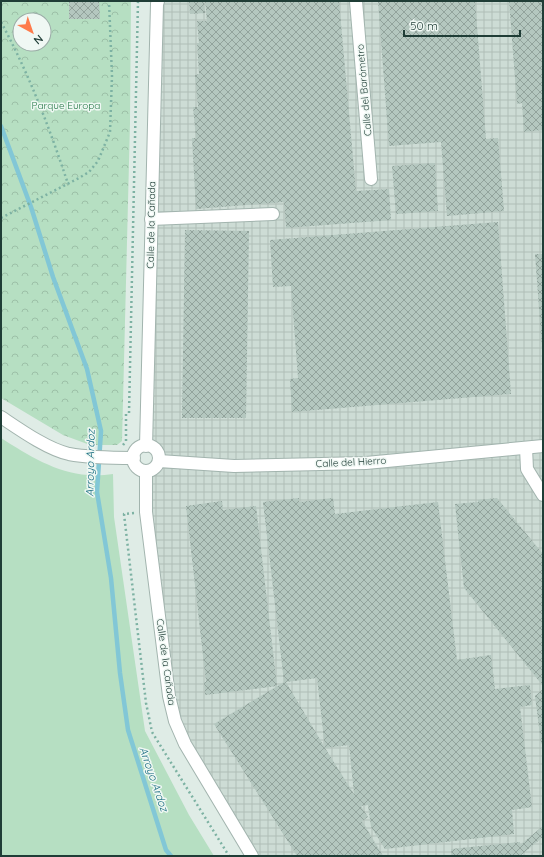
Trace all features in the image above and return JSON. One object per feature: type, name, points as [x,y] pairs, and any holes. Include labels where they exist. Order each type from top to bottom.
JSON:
[{"type":"street","name":"Calle del Barómetro","points":[[356,1],[371,179]]},
{"type":"street","name":"Calle de la Cañada","points":[[146,446],[156,2]]},
{"type":"street","points":[[151,219],[273,214]]},
{"type":"street","points":[[1,417],[49,446],[67,453],[92,458],[118,452],[134,458]]},
{"type":"street","points":[[146,446],[151,446],[156,450],[159,455],[159,461],[155,468],[146,471],[137,467],[134,463],[134,458],[137,450],[146,446]]},
{"type":"street","name":"Calle del Hierro","points":[[159,461],[234,466],[366,463],[543,446]]},
{"type":"street","points":[[526,448],[527,469],[543,495]]},
{"type":"street","name":"Calle de la Cañada","points":[[146,471],[147,519],[169,696],[175,721],[185,744],[252,856]]},
{"type":"path","points":[[1,218],[68,184],[88,172],[98,161],[110,132],[112,76],[109,1]]},
{"type":"path","points":[[118,452],[126,441],[138,1]]},
{"type":"path","points":[[1,22],[25,73],[55,145],[68,184]]},
{"type":"shaded area","points":[[158,1],[543,1],[543,856],[252,856],[175,721],[146,512],[151,470],[155,468],[159,461],[159,455],[151,446]]},
{"type":"green space","name":"Parque Europa","points":[[1,1],[131,1],[130,123],[122,441],[117,445],[90,445],[63,435],[1,398]]},
{"type":"green space","points":[[1,438],[32,457],[65,471],[76,474],[91,475],[113,474],[114,517],[145,731],[189,815],[214,856],[1,856]]},
{"type":"building","points":[[69,1],[99,1],[100,19],[69,19]]},
{"type":"building","points":[[189,1],[204,1],[205,13],[190,14]]},
{"type":"building","points":[[205,1],[339,1],[356,191],[389,189],[391,220],[286,228],[284,202],[196,209],[192,138],[196,138],[193,107],[198,107],[195,75],[199,74],[197,21],[207,21]]},
{"type":"building","points":[[378,1],[475,1],[486,139],[498,138],[504,211],[447,216],[441,142],[389,146]]},
{"type":"building","points":[[509,1],[543,1],[543,130],[524,132],[522,103],[517,104]]},
{"type":"building","points":[[435,163],[438,211],[396,214],[392,166]]},
{"type":"building","points":[[498,222],[511,394],[292,412],[290,379],[298,378],[291,286],[273,287],[270,240]]},
{"type":"building","points":[[185,230],[249,231],[246,418],[182,418]]},
{"type":"building","points":[[535,254],[543,254],[543,349],[542,349]]},
{"type":"building","points":[[299,498],[299,502],[333,498],[335,514],[438,502],[457,660],[491,655],[495,689],[530,685],[532,705],[520,707],[532,807],[512,810],[514,834],[385,849],[371,827],[368,805],[361,806],[368,817],[362,821],[383,856],[297,856],[214,724],[284,682],[263,502]],"holes":[[[317,678],[325,748],[286,682]],[[349,745],[354,794],[325,748]]]},
{"type":"building","points":[[497,498],[543,554],[543,686],[464,588],[455,504],[478,502],[478,500]]},
{"type":"building","points":[[222,501],[223,510],[256,506],[277,686],[205,695],[204,682],[206,682],[186,506]]},
{"type":"building","points":[[543,689],[543,745],[541,743],[535,696]]},
{"type":"building","points":[[543,826],[543,837],[520,856],[452,856],[451,849],[520,842],[520,845]]},
{"type":"waterway","name":"Arroyo Ardoz","points":[[1,126],[31,207],[53,277],[87,369],[101,431],[97,492],[111,578],[120,673],[128,730],[166,850],[171,856]]}]
